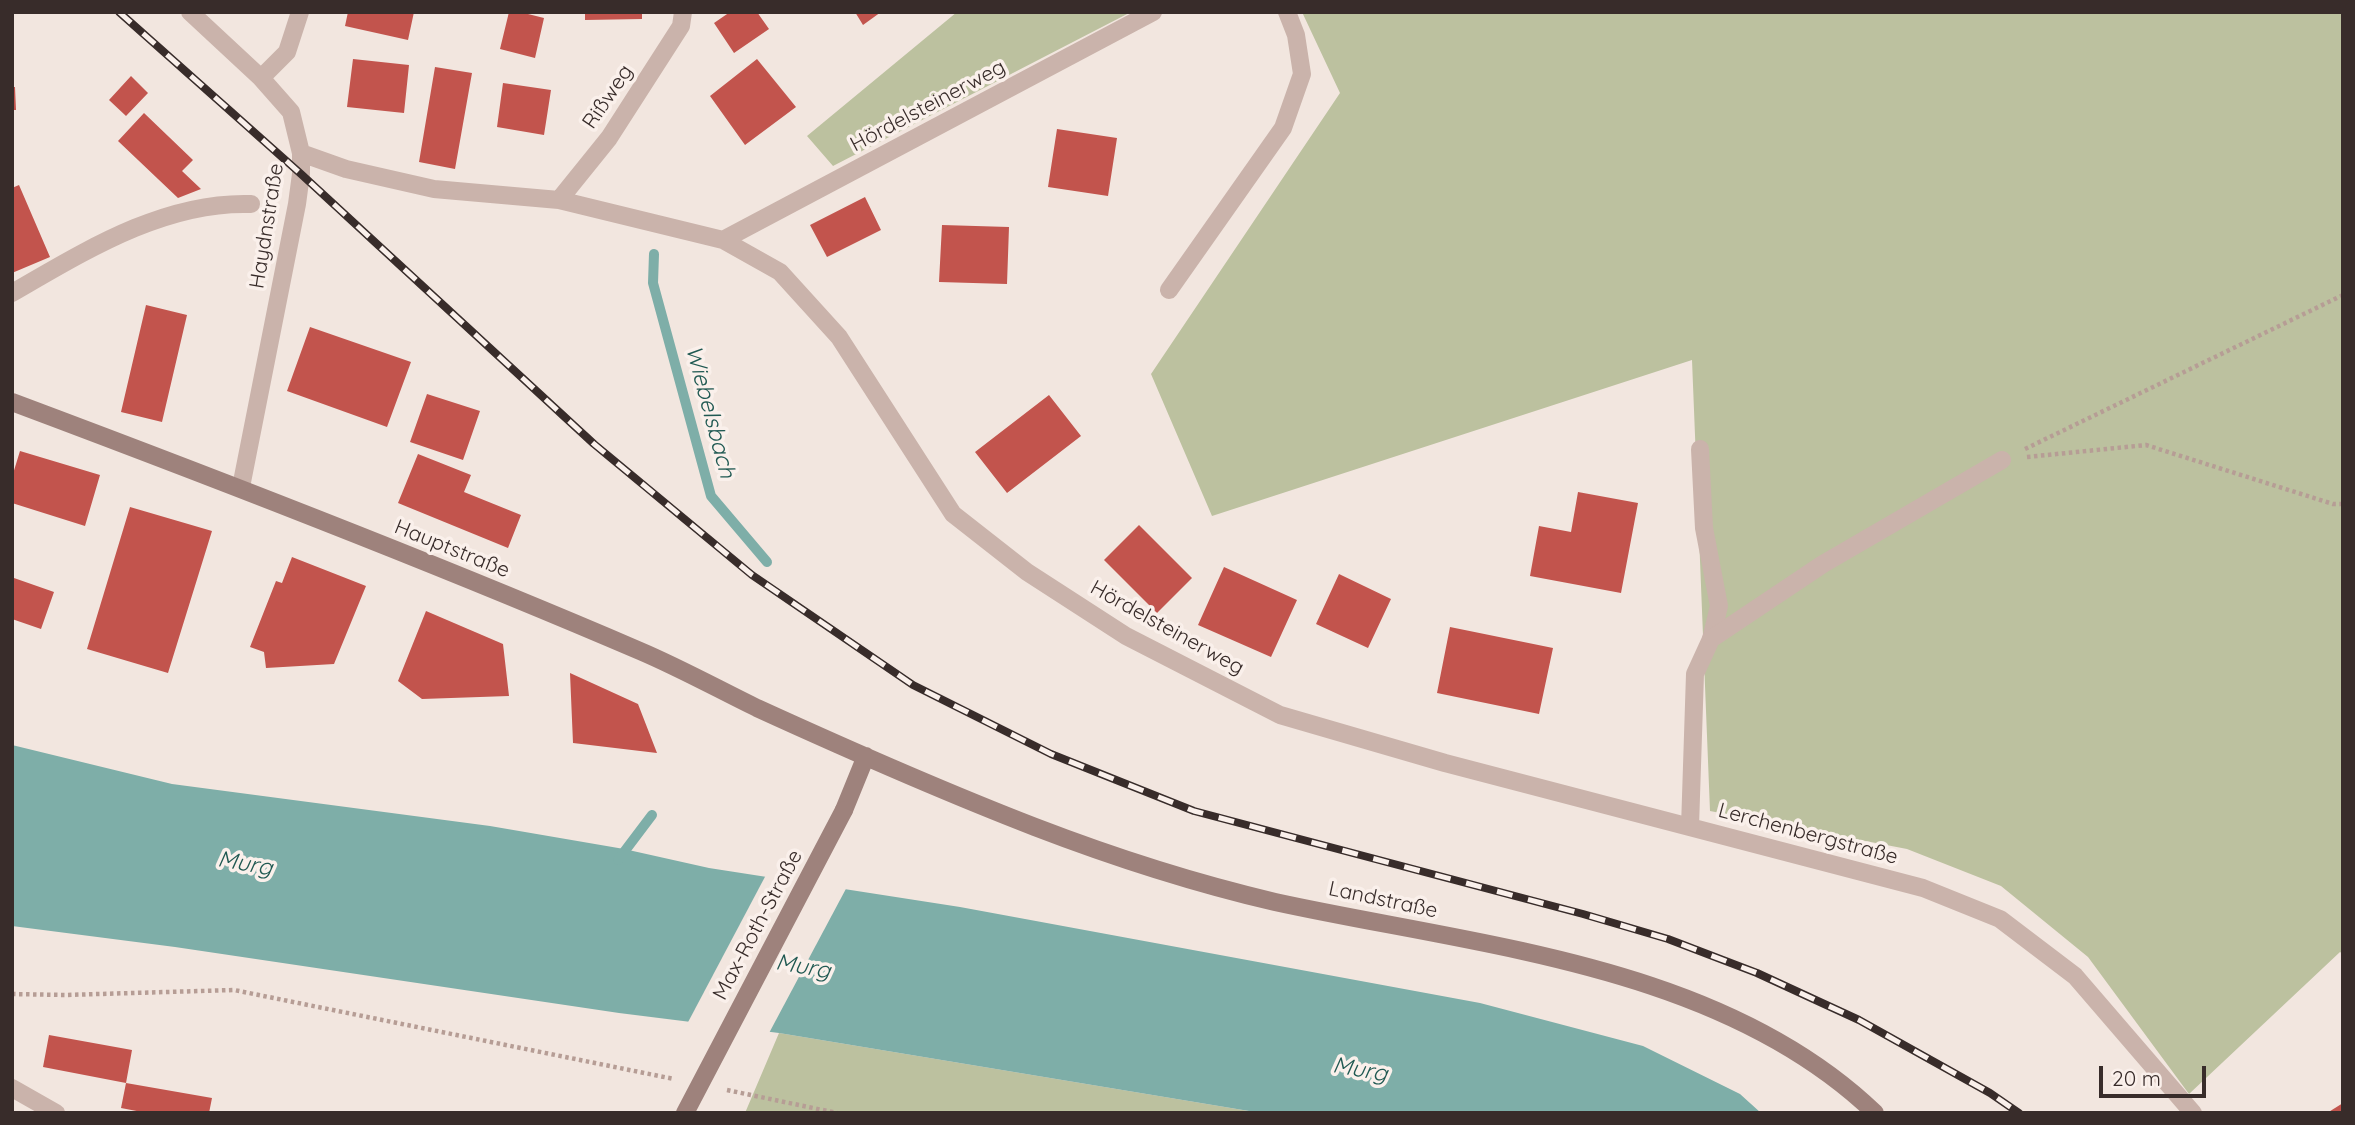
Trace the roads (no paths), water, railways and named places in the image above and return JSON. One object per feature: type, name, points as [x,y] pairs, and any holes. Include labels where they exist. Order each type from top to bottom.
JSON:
[{"type":"street","name":"Haydnstraße","points":[[190,12],[261,78],[291,112],[300,153],[301,174],[297,204],[241,487]]},
{"type":"street","points":[[261,78],[287,52],[300,12]]},
{"type":"street","name":"Rißweg","points":[[559,200],[609,138],[681,26],[683,12]]},
{"type":"street","name":"Hördelsteinerweg","points":[[723,240],[1153,12]]},
{"type":"street","points":[[1169,290],[1283,128],[1302,74],[1296,35],[1287,12]]},
{"type":"street","name":"Hördelsteinerweg","points":[[300,153],[346,169],[434,189],[559,200],[723,240],[780,272],[839,337],[953,513],[1027,572],[1126,636],[1280,715],[1445,763],[1690,827]]},
{"type":"street","points":[[12,293],[83,253],[138,227],[184,211],[228,203],[251,204]]},
{"type":"street","name":"Hauptstraße","points":[[12,402],[241,487],[645,653],[866,757]]},
{"type":"street","name":"Lerchenbergstraße","points":[[1700,449],[1703,528],[1719,606],[1711,639],[1695,674],[1690,827],[1923,888],[2000,919],[2075,976],[2193,1113]]},
{"type":"street","points":[[1711,639],[1823,564],[2002,460]]},
{"type":"street","name":"Max-Roth-Straße","points":[[685,1113],[844,810],[866,757]]},
{"type":"street","name":"Landstraße","points":[[866,757],[1036,827],[1171,874],[1271,901],[1564,961],[1678,994],[1769,1034],[1819,1067],[1875,1113]]},
{"type":"street","points":[[12,1088],[56,1113]]},
{"type":"water","name":"Murg","points":[[12,745],[172,784],[490,826],[624,849],[709,868],[960,907],[1480,1003],[1643,1046],[1740,1094],[1761,1113],[1261,1113],[779,1033],[619,1013],[175,947],[12,926]]},
{"type":"waterway","name":"Wiebelsbach","points":[[654,254],[653,283],[711,496],[767,562]]},
{"type":"waterway","name":"Wiebelsbach","points":[[618,860],[652,815]]},
{"type":"railway","points":[[119,12],[301,174],[594,444],[752,575],[913,685],[1051,754],[1194,811],[1583,914],[1668,939],[1757,973],[1859,1020],[1990,1093],[2019,1113]]}]
